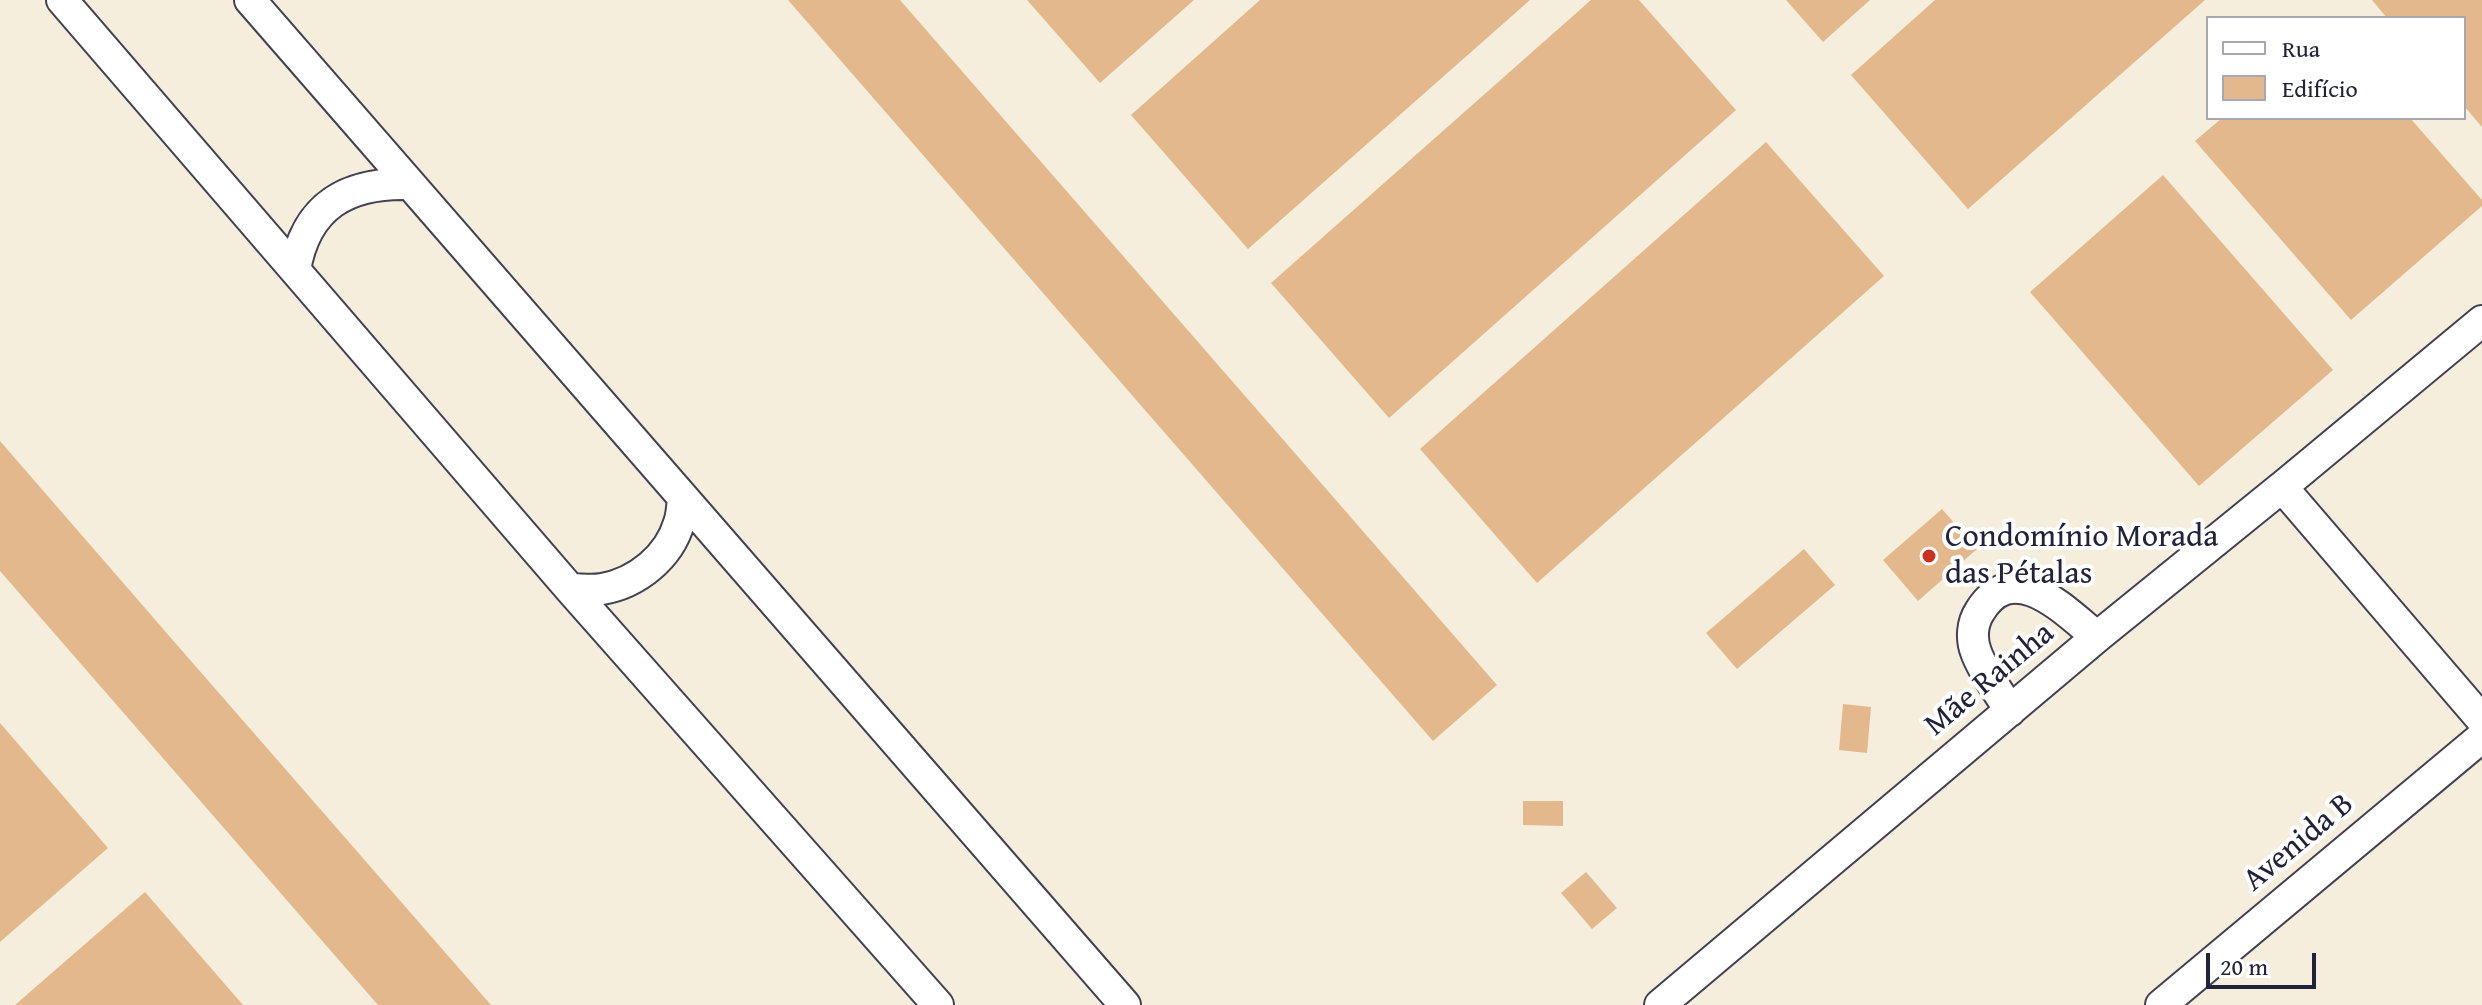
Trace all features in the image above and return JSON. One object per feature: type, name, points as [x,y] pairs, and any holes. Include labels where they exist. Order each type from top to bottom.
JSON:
[{"type":"street","points":[[62,0],[570,589],[938,1005]]},
{"type":"street","points":[[250,0],[1125,1005]]},
{"type":"street","points":[[295,270],[299,246],[311,224],[330,204],[354,191],[382,184],[410,184]]},
{"type":"street","name":"Mãe Rainha","points":[[1660,1005],[2097,637],[2482,321]]},
{"type":"street","points":[[2282,487],[2482,720]]},
{"type":"street","points":[[570,589],[600,590],[614,586],[653,565],[679,523],[683,498]]},
{"type":"street","points":[[2010,711],[1976,653],[1973,627],[1985,603],[2009,589],[2035,590],[2047,596],[2097,637]]},
{"type":"street","name":"Avenida B","points":[[2161,1005],[2482,737]]},
{"type":"building","points":[[788,0],[900,0],[1497,685],[1433,741]]},
{"type":"building","points":[[1027,0],[1194,0],[1100,83]]},
{"type":"building","points":[[1260,0],[1530,0],[1248,249],[1131,115]]},
{"type":"building","points":[[1591,0],[1639,0],[1736,110],[1389,418],[1271,283]]},
{"type":"building","points":[[1786,0],[1870,0],[1823,42]]},
{"type":"building","points":[[1935,0],[2205,0],[1968,209],[1851,75]]},
{"type":"building","points":[[2372,0],[2482,0],[2482,127],[2466,108],[2466,16],[2385,16]]},
{"type":"building","points":[[2220,120],[2412,120],[2482,200],[2482,206],[2351,320],[2195,141]]},
{"type":"building","points":[[1766,142],[1884,276],[1537,583],[1420,449]]},
{"type":"building","points":[[2163,175],[2333,370],[2199,486],[2030,292]]},
{"type":"building","points":[[0,441],[491,1005],[378,1005],[0,571]]},
{"type":"building","name":"Condomínio Morada das Pétalas","points":[[1942,509],[1977,549],[1918,601],[1883,560]]},
{"type":"building","points":[[1804,549],[1835,585],[1737,669],[1706,633]]},
{"type":"building","points":[[1843,704],[1871,707],[1867,753],[1839,750]]},
{"type":"building","points":[[0,723],[108,848],[0,942]]},
{"type":"building","points":[[1523,801],[1563,801],[1563,826],[1523,825]]},
{"type":"building","points":[[1586,872],[1617,908],[1592,929],[1561,893]]},
{"type":"building","points":[[145,892],[243,1005],[15,1005],[54,971]]},
{"type":"place","name":"Condomínio Morada das Pétalas","points":[[1929,556]]}]
